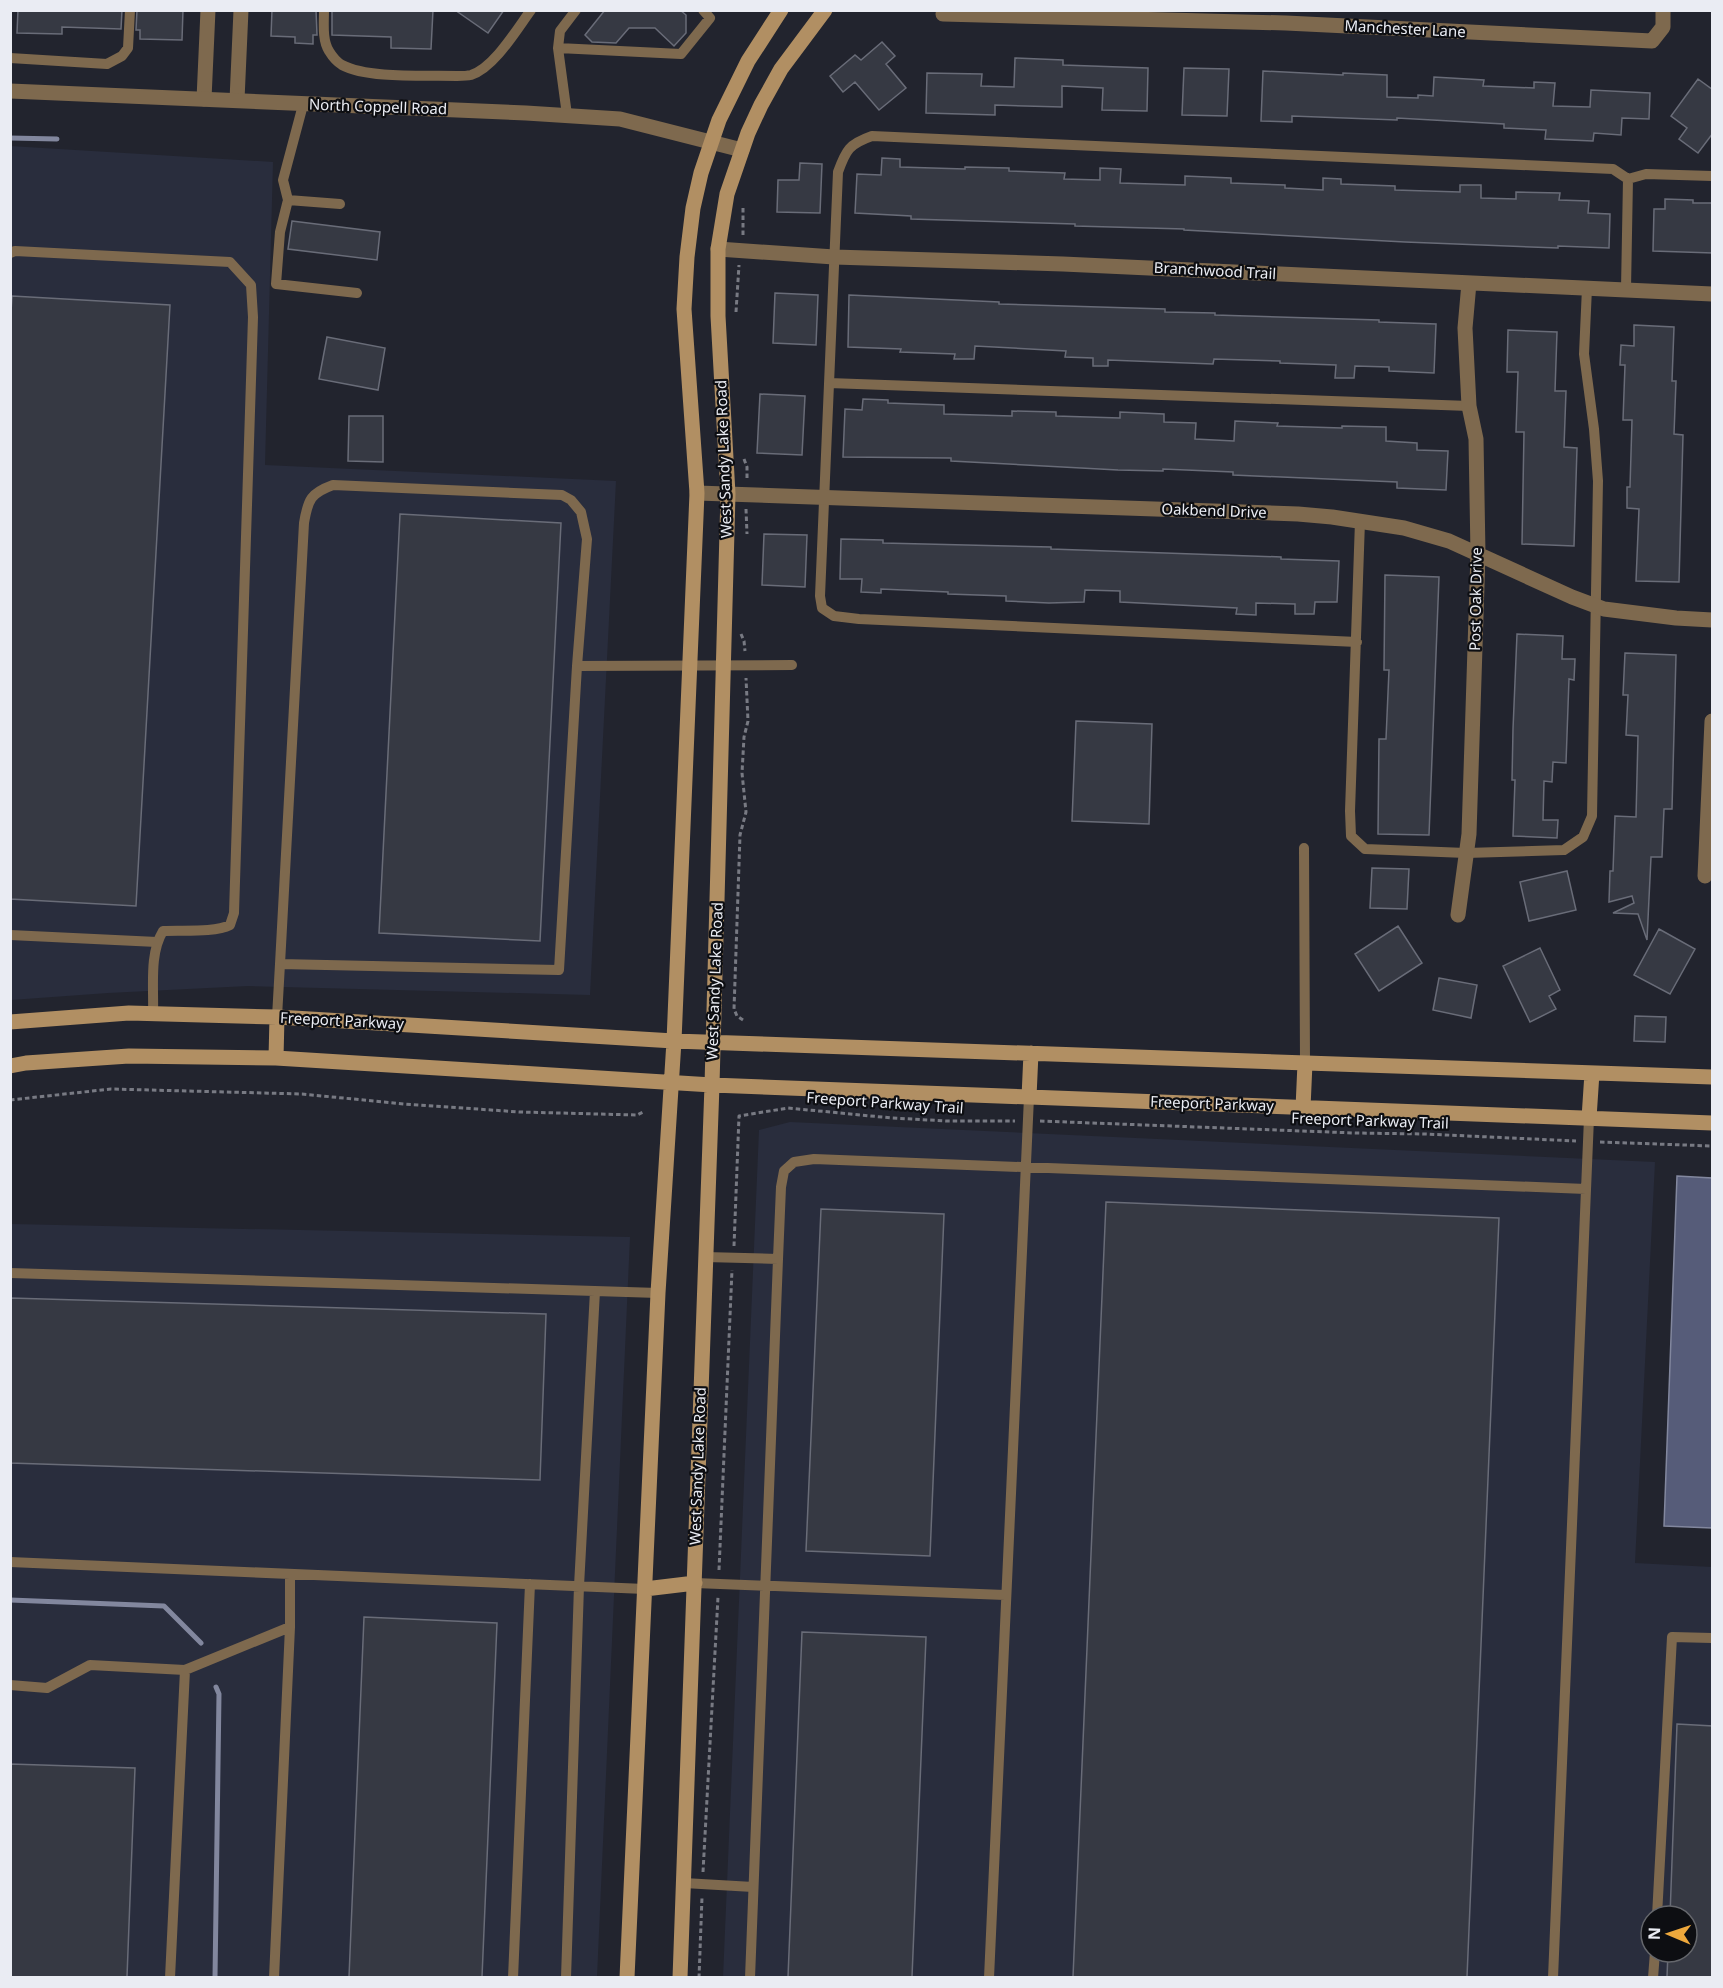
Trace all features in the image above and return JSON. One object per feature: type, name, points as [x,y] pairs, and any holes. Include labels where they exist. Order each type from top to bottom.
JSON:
[{"type":"main road","name":"West Sandy Lake Road","points":[[627,1977],[658,1293],[674,1041],[697,493],[684,309],[693,208],[711,141],[718,120],[748,61],[781,10]]},
{"type":"main road","name":"West Sandy Lake Road","points":[[680,1977],[712,1085],[728,494],[718,316],[718,249],[727,194],[761,105],[781,69],[825,10]]},
{"type":"main road","name":"Freeport Parkway","points":[[10,1022],[118,1013],[277,1017],[713,1042]]},
{"type":"main road","points":[[276,1058],[277,1017]]},
{"type":"main road","points":[[713,1042],[1713,1077]]},
{"type":"main road","points":[[1029,1097],[1031,1053]]},
{"type":"main road","points":[[10,1066],[129,1056],[276,1058],[671,1083]]},
{"type":"main road","points":[[1303,1108],[1305,1063]]},
{"type":"main road","points":[[1589,1118],[1592,1073]]},
{"type":"main road","name":"Freeport Parkway","points":[[671,1083],[1713,1123]]},
{"type":"main road","points":[[645,1589],[694,1583]]},
{"type":"street","points":[[204,99],[208,10]]},
{"type":"street","points":[[237,100],[241,10]]},
{"type":"street","name":"Manchester Lane","points":[[943,14],[1286,17],[1652,41],[1663,27],[1663,10]]},
{"type":"street","name":"North Coppell Road","points":[[10,91],[620,119],[742,150]]},
{"type":"street","name":"Branchwood Trail","points":[[718,249],[834,257],[1063,264],[1713,294]]},
{"type":"street","name":"Post Oak Drive","points":[[1458,915],[1469,834],[1478,554],[1476,439],[1469,406],[1465,328],[1469,283]]},
{"type":"street","name":"Oakbend Drive","points":[[697,493],[1298,514],[1360,521],[1404,528],[1449,541],[1604,609],[1713,620]]},
{"type":"street","points":[[1705,876],[1713,721]]},
{"type":"lane","points":[[10,58],[107,64],[122,56],[128,48],[130,10]]},
{"type":"lane","points":[[324,10],[324,32],[328,49],[340,64],[370,73],[457,76],[471,75],[482,69],[493,59],[531,10]]},
{"type":"lane","points":[[567,115],[558,48],[560,31],[576,10]]},
{"type":"lane","points":[[558,48],[681,54],[711,18],[703,10]]},
{"type":"lane","points":[[303,105],[283,180],[288,200],[280,232],[276,284],[357,293]]},
{"type":"lane","points":[[1358,642],[859,619],[834,616],[822,608],[820,596],[838,172],[845,152],[855,142],[872,136],[1613,169],[1628,179],[1646,174],[1713,176]]},
{"type":"lane","points":[[1626,289],[1628,179]]},
{"type":"lane","points":[[288,200],[340,204]]},
{"type":"lane","points":[[10,252],[230,262],[251,285],[254,317],[234,914],[230,925],[219,930],[163,931],[157,942],[153,1014]]},
{"type":"lane","points":[[1360,521],[1351,836],[1365,849],[1466,853],[1564,850],[1583,837],[1592,816],[1598,482],[1584,354],[1587,288]]},
{"type":"lane","points":[[829,383],[1469,406]]},
{"type":"lane","points":[[277,1017],[304,523],[307,504],[316,491],[333,485],[562,495],[571,500],[581,512],[586,538],[559,970],[280,963]]},
{"type":"lane","points":[[577,666],[792,665]]},
{"type":"lane","points":[[1304,848],[1305,1063]]},
{"type":"lane","points":[[10,935],[157,942]]},
{"type":"lane","points":[[989,1977],[1026,1121],[1029,1097]]},
{"type":"lane","points":[[1553,1977],[1589,1118]]},
{"type":"lane","points":[[750,1977],[781,1187],[784,1171],[795,1162],[814,1159],[1586,1189]]},
{"type":"lane","points":[[705,1257],[778,1259]]},
{"type":"lane","points":[[10,1273],[658,1293]]},
{"type":"lane","points":[[566,1977],[579,1586],[595,1291]]},
{"type":"lane","points":[[10,1562],[645,1589]]},
{"type":"lane","points":[[274,1977],[290,1627],[290,1575]]},
{"type":"lane","points":[[694,1583],[1005,1595]]},
{"type":"lane","points":[[513,1977],[530,1584]]},
{"type":"lane","points":[[10,1685],[47,1688],[90,1665],[185,1670],[290,1627]]},
{"type":"lane","points":[[1658,1904],[1672,1637],[1713,1638]]},
{"type":"lane","points":[[170,1977],[185,1670]]},
{"type":"lane","points":[[684,1883],[753,1887]]},
{"type":"path","points":[[739,632],[744,641],[748,721],[744,737],[742,773],[746,804],[740,836],[734,1009],[742,1020]]},
{"type":"path","points":[[10,1100],[30,1096],[111,1089],[302,1094],[520,1112],[637,1115],[643,1112]]},
{"type":"path","name":"Freeport Parkway Trail","points":[[733,1258],[740,1116],[788,1108],[925,1120],[1026,1121],[1425,1134],[1713,1146]]},
{"type":"path","points":[[699,1977],[733,1258]]},
{"type":"shaded area","points":[[10,146],[273,162],[265,465],[616,481],[590,995],[248,986],[11,1000]]},
{"type":"shaded area","points":[[790,1122],[1655,1162],[1635,1563],[1712,1567],[1712,1977],[723,1978],[759,1130]]},
{"type":"shaded area","points":[[1677,1176],[1712,1178],[1712,1528],[1664,1526]]},
{"type":"shaded area","points":[[11,1224],[630,1237],[597,1977],[11,1978]]},
{"type":"building","points":[[18,10],[122,10],[121,29],[62,27],[62,34],[17,33]]},
{"type":"building","points":[[137,10],[183,10],[182,40],[140,39],[140,30],[136,30]]},
{"type":"building","points":[[272,10],[316,10],[317,35],[313,35],[313,44],[295,43],[295,37],[271,36]]},
{"type":"building","points":[[332,10],[433,10],[431,49],[391,48],[391,37],[332,35]]},
{"type":"building","points":[[455,10],[504,10],[488,33]]},
{"type":"building","points":[[605,10],[680,10],[686,15],[686,33],[674,46],[655,28],[629,28],[616,43],[592,42],[585,35]]},
{"type":"building","points":[[882,42],[895,56],[886,64],[906,88],[879,110],[855,82],[843,92],[830,76],[855,55],[861,60]]},
{"type":"building","points":[[1015,58],[1063,60],[1063,65],[1148,68],[1147,111],[1102,110],[1103,88],[1062,86],[1062,107],[995,105],[995,115],[926,113],[927,73],[982,74],[981,86],[1014,87]]},
{"type":"building","points":[[1184,68],[1229,69],[1227,116],[1182,115]]},
{"type":"building","points":[[1263,71],[1387,75],[1387,97],[1433,96],[1434,77],[1484,80],[1483,86],[1534,88],[1534,82],[1555,83],[1553,106],[1590,107],[1591,90],[1650,93],[1649,119],[1622,118],[1621,135],[1594,133],[1593,141],[1545,139],[1546,130],[1504,128],[1504,124],[1397,118],[1397,120],[1292,116],[1292,122],[1261,121]]},
{"type":"building","points":[[1698,79],[1713,90],[1713,133],[1698,153],[1679,139],[1687,128],[1671,116]]},
{"type":"building","points":[[882,158],[900,159],[900,167],[1009,168],[1009,171],[1065,173],[1064,179],[1100,180],[1100,168],[1121,169],[1120,183],[1185,185],[1185,176],[1231,178],[1231,183],[1285,185],[1285,188],[1323,190],[1323,178],[1341,179],[1341,184],[1395,186],[1395,190],[1460,192],[1460,185],[1481,185],[1481,198],[1516,199],[1516,192],[1560,193],[1559,200],[1589,201],[1588,213],[1610,214],[1609,248],[1405,242],[1184,229],[911,219],[911,216],[855,213],[857,174],[881,175]]},
{"type":"building","points":[[800,163],[822,164],[820,213],[777,212],[778,180],[799,180]]},
{"type":"building","points":[[1665,199],[1713,203],[1713,253],[1653,251],[1654,209],[1665,209]]},
{"type":"building","points":[[292,221],[380,232],[377,260],[288,249]]},
{"type":"building","points":[[775,293],[818,295],[816,345],[773,343]]},
{"type":"building","points":[[849,295],[999,302],[999,304],[1165,309],[1165,312],[1215,313],[1215,315],[1436,324],[1434,373],[1389,371],[1389,367],[1355,366],[1354,378],[1335,378],[1336,365],[1280,363],[1280,361],[1214,359],[1213,364],[1108,360],[1108,366],[1093,366],[1093,358],[1065,357],[1066,351],[975,346],[974,359],[954,359],[955,354],[848,347]]},
{"type":"building","points":[[12,296],[170,305],[136,906],[10,899],[10,328]]},
{"type":"building","points":[[1634,325],[1674,327],[1672,381],[1676,381],[1674,434],[1683,435],[1679,582],[1636,581],[1639,509],[1627,508],[1627,487],[1630,487],[1632,420],[1623,420],[1625,365],[1620,365],[1621,345],[1634,346]]},
{"type":"building","points":[[1508,330],[1557,332],[1555,391],[1566,391],[1564,447],[1577,448],[1574,546],[1522,544],[1524,432],[1516,432],[1518,372],[1507,372]]},
{"type":"building","points":[[327,337],[385,348],[378,390],[319,379]]},
{"type":"building","points":[[760,394],[805,396],[802,455],[757,453]]},
{"type":"building","points":[[863,399],[888,400],[888,403],[944,405],[944,414],[1012,416],[1012,411],[1056,412],[1056,416],[1120,418],[1120,412],[1164,414],[1164,422],[1196,423],[1195,439],[1234,441],[1235,421],[1278,423],[1277,426],[1386,427],[1386,441],[1417,443],[1417,450],[1448,451],[1446,490],[1397,488],[1397,482],[1233,475],[1233,472],[1118,470],[951,461],[951,458],[843,457],[845,409],[862,410]]},
{"type":"building","points":[[349,416],[383,416],[383,462],[348,461]]},
{"type":"building","points":[[400,514],[561,523],[540,941],[379,933]]},
{"type":"building","points":[[764,534],[807,535],[805,587],[762,585]]},
{"type":"building","points":[[841,539],[883,540],[883,543],[1051,547],[1051,549],[1339,561],[1337,602],[1315,602],[1314,614],[1295,614],[1295,604],[1256,603],[1256,615],[1236,614],[1237,608],[1120,602],[1120,591],[1085,590],[1084,602],[1049,603],[1006,601],[1006,596],[948,594],[948,592],[881,589],[881,593],[861,592],[862,579],[840,579]]},
{"type":"building","points":[[1385,575],[1439,577],[1429,835],[1378,834],[1379,739],[1386,739],[1389,670],[1384,670]]},
{"type":"building","points":[[1517,634],[1563,636],[1562,659],[1575,659],[1574,680],[1569,679],[1566,763],[1553,762],[1552,782],[1544,781],[1543,820],[1558,820],[1557,838],[1513,836],[1515,780],[1512,780],[1513,729]]},
{"type":"building","points":[[1625,653],[1676,655],[1672,809],[1664,809],[1662,857],[1651,857],[1647,940],[1638,914],[1613,913],[1634,903],[1632,896],[1609,902],[1610,871],[1613,871],[1615,816],[1636,817],[1638,736],[1626,735],[1628,695],[1623,695]]},
{"type":"building","points":[[1076,721],[1152,724],[1149,824],[1072,821]]},
{"type":"building","points":[[1372,868],[1409,869],[1407,909],[1370,908]]},
{"type":"building","points":[[1567,871],[1576,910],[1529,921],[1520,882]]},
{"type":"building","points":[[1398,926],[1422,963],[1379,991],[1355,954]]},
{"type":"building","points":[[1659,929],[1695,949],[1670,994],[1634,975]]},
{"type":"building","points":[[1540,948],[1560,990],[1549,996],[1556,1009],[1530,1022],[1503,966]]},
{"type":"building","points":[[1439,978],[1477,985],[1471,1018],[1433,1010]]},
{"type":"building","points":[[1635,1016],[1666,1017],[1665,1042],[1634,1041]]},
{"type":"building","points":[[1106,1202],[1499,1218],[1467,1977],[1073,1977]]},
{"type":"building","points":[[821,1209],[944,1214],[930,1556],[806,1551]]},
{"type":"building","points":[[10,1298],[546,1314],[540,1480],[10,1463]]},
{"type":"building","points":[[364,1617],[497,1623],[482,1977],[349,1977]]},
{"type":"building","points":[[802,1632],[926,1637],[912,1977],[788,1977]]},
{"type":"building","points":[[1677,1724],[1713,1726],[1713,1977],[1667,1977],[1668,1964],[1699,1964],[1699,1904],[1670,1904]]},
{"type":"building","points":[[10,1764],[135,1768],[127,1977],[10,1977]]},
{"type":"waterway","points":[[10,138],[57,139]]},
{"type":"waterway","points":[[10,1600],[164,1606],[201,1643]]},
{"type":"waterway","points":[[215,1978],[219,1694],[216,1687]]}]
